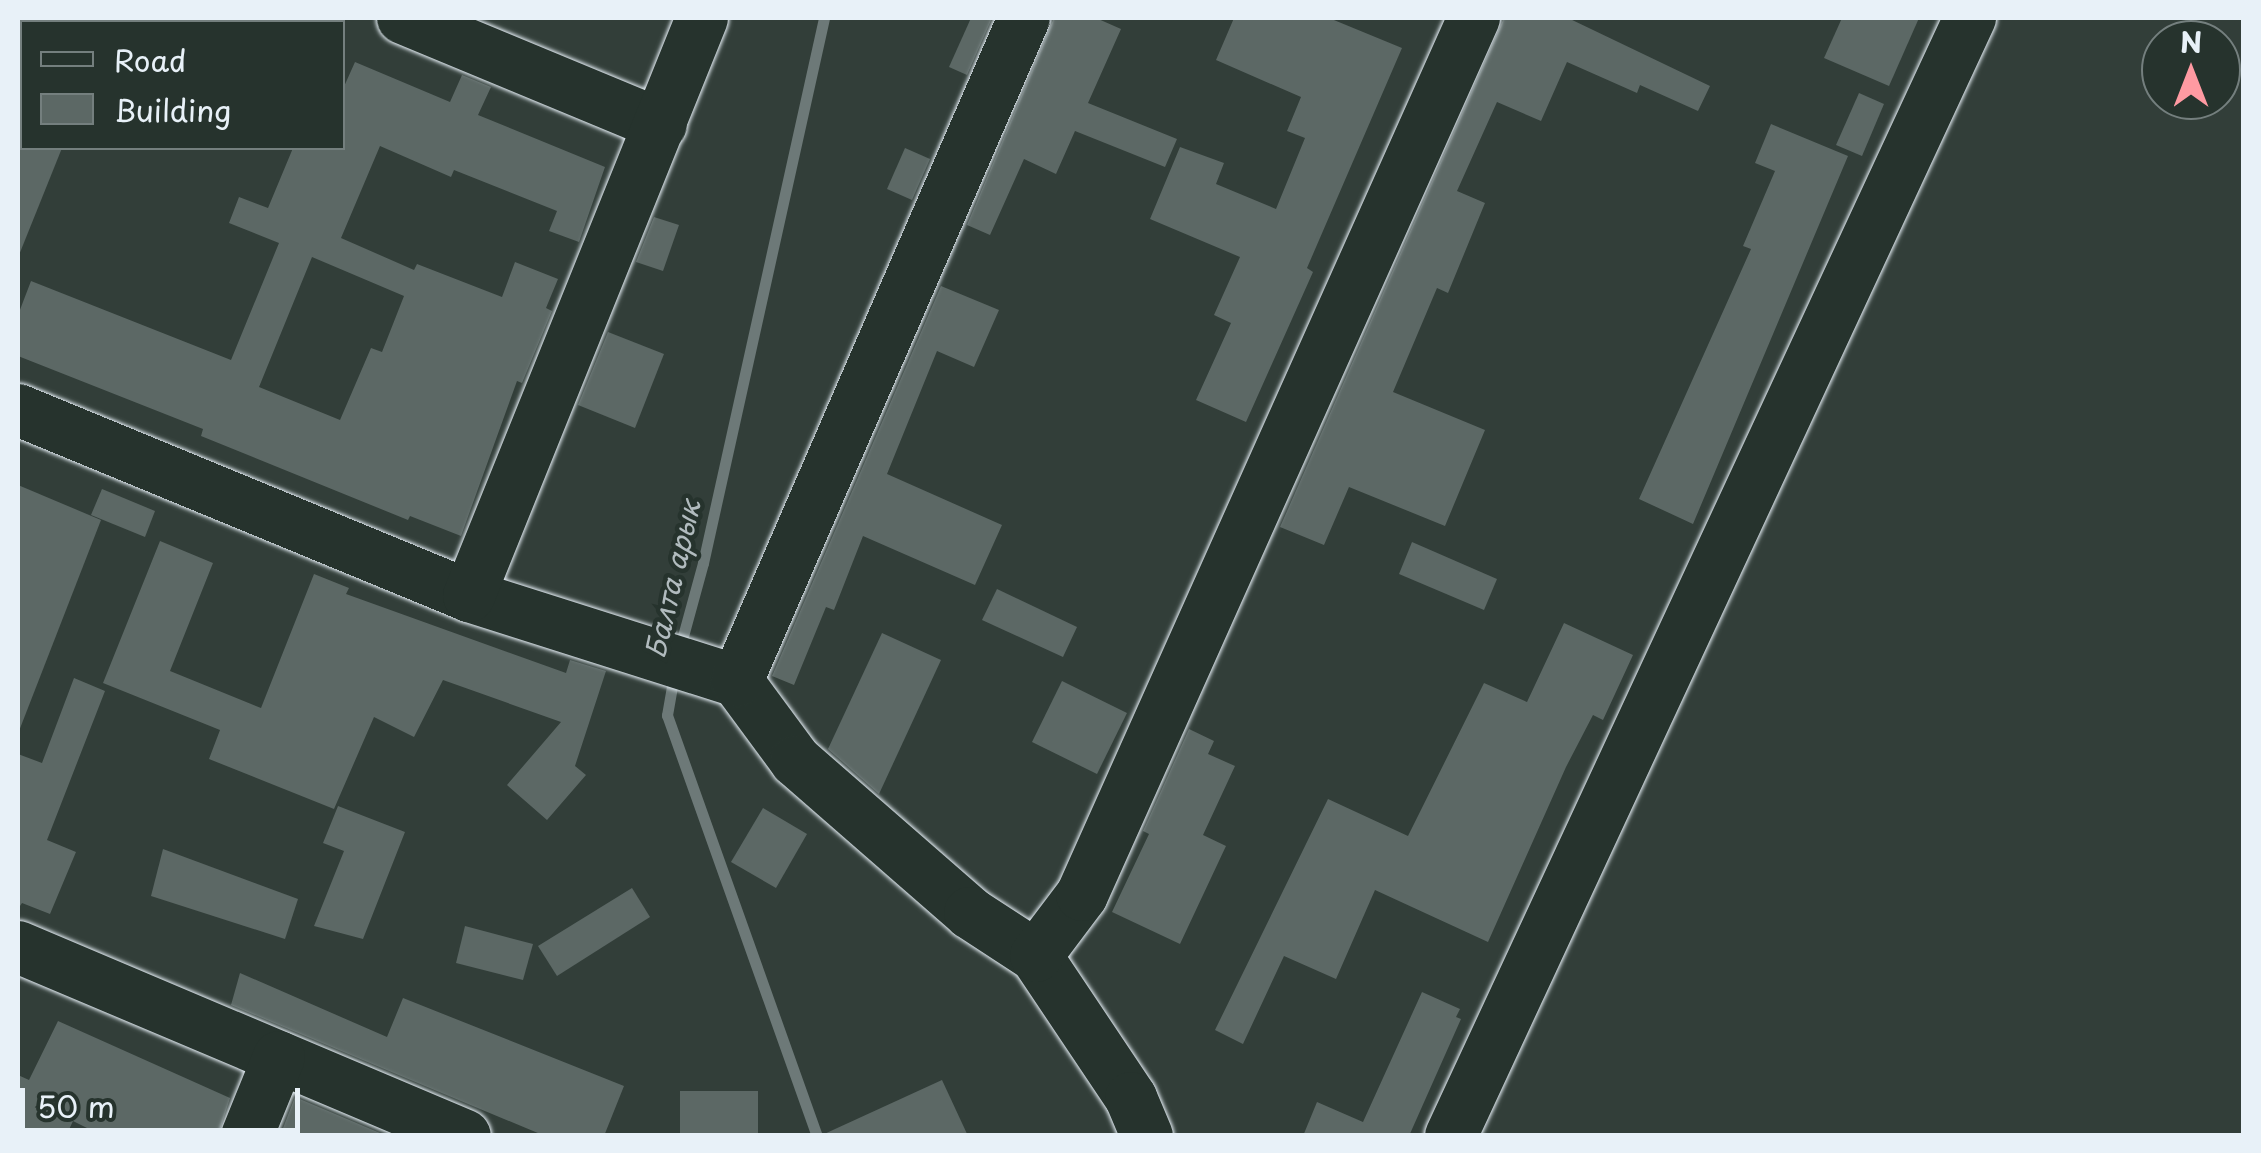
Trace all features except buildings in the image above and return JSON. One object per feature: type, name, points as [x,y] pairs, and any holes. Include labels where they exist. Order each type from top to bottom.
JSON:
[{"type":"street","points":[[404,18],[661,125]]},
{"type":"street","points":[[469,596],[702,18]]},
{"type":"street","points":[[695,669],[1024,18]]},
{"type":"street","points":[[1036,956],[1082,895],[1474,18]]},
{"type":"street","points":[[1451,1136],[1970,18]]},
{"type":"street","points":[[18,410],[469,596],[695,669],[970,913],[1036,956],[1130,1098],[1147,1136]]},
{"type":"street","points":[[18,947],[466,1136]]},
{"type":"street","points":[[248,1136],[278,1057]]},
{"type":"waterway","name":"Балта арык","points":[[680,647],[703,563],[824,18]]},
{"type":"waterway","name":"Балта арык","points":[[674,675],[667,715],[817,1136]]}]
